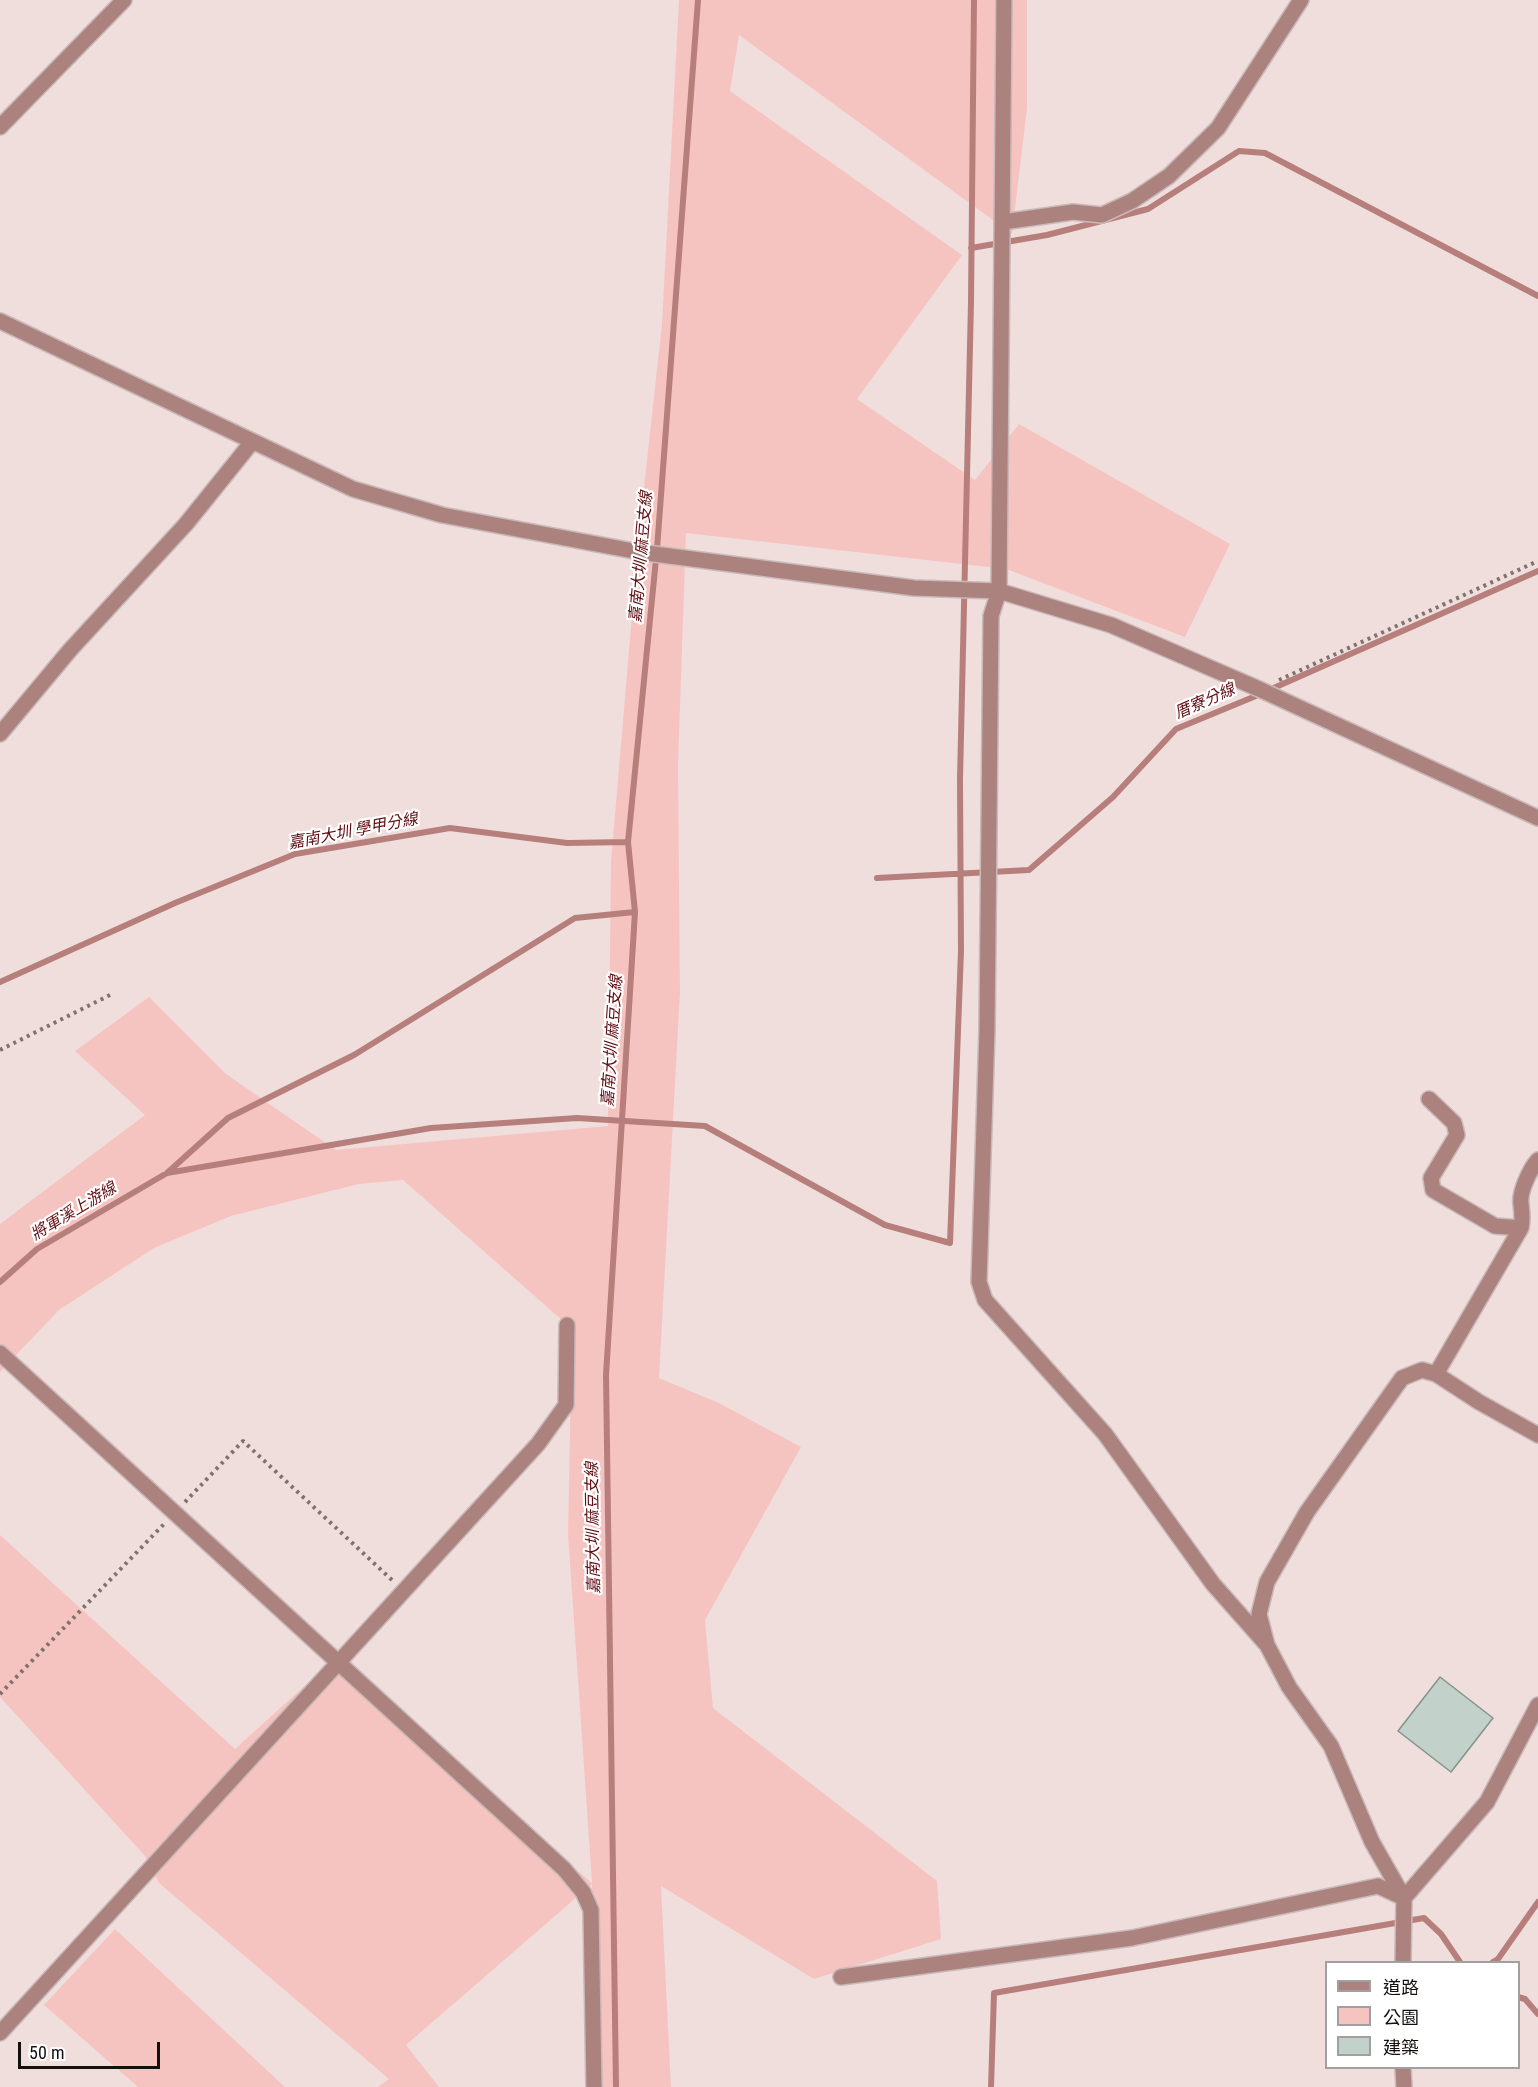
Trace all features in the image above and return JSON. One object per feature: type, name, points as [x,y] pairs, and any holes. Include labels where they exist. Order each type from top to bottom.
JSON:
[{"type":"lane","points":[[0,127],[124,0]]},
{"type":"lane","points":[[1004,0],[999,591],[991,616],[987,1030],[979,1282],[985,1300],[1105,1434],[1213,1584],[1267,1645]]},
{"type":"lane","points":[[1003,222],[1073,212],[1102,215],[1132,201],[1170,176],[1218,128],[1301,0]]},
{"type":"lane","points":[[0,321],[353,489],[442,515],[639,552],[914,588],[999,591],[1111,625],[1259,689],[1538,818]]},
{"type":"lane","points":[[0,734],[70,650],[186,524],[252,442]]},
{"type":"lane","points":[[1429,1100],[1454,1123],[1457,1135],[1431,1178],[1433,1190],[1495,1227],[1521,1228]]},
{"type":"lane","points":[[1436,1374],[1521,1228],[1524,1217],[1520,1202],[1530,1170],[1538,1160]]},
{"type":"lane","points":[[0,2033],[538,1444],[566,1405],[567,1325]]},
{"type":"lane","points":[[0,1354],[271,1599],[338,1664],[564,1869],[583,1892],[591,1910],[594,2087]]},
{"type":"lane","points":[[1403,1961],[1404,1898],[1372,1842],[1331,1746],[1289,1687],[1267,1645],[1259,1614],[1267,1582],[1307,1512],[1402,1378],[1422,1370],[1436,1374],[1538,1436]]},
{"type":"lane","points":[[1404,1898],[1487,1802],[1538,1705]]},
{"type":"lane","points":[[841,1977],[1132,1938],[1378,1886],[1404,1898]]},
{"type":"lane","points":[[1403,2069],[1404,2087]]},
{"type":"path","points":[[1259,689],[1538,561]]},
{"type":"path","points":[[0,1050],[114,993]]},
{"type":"green space","points":[[679,0],[1027,0],[1027,108],[1012,234],[739,35],[730,91],[962,255],[857,399],[975,480],[1019,424],[1230,544],[1185,637],[1006,569],[686,533],[678,765],[680,992],[659,1378],[719,1403],[801,1447],[705,1620],[713,1708],[937,1881],[941,1939],[814,1979],[661,1886],[671,2087],[587,2087],[592,1884],[406,2045],[439,2087],[378,2087],[389,2079],[159,1883],[145,1856],[0,1697],[0,1535],[235,1749],[330,1663],[592,1883],[568,1534],[572,1329],[403,1180],[359,1184],[231,1216],[154,1248],[59,1310],[0,1372],[0,1224],[145,1115],[75,1051],[149,997],[226,1074],[336,1150],[608,1126],[611,862],[639,533],[662,324]]},
{"type":"green space","points":[[115,1929],[285,2087],[138,2087],[44,2005]]},
{"type":"building","points":[[1440,1677],[1493,1718],[1451,1772],[1398,1731]]},
{"type":"waterway","name":"嘉南大圳 麻豆支線","points":[[616,2087],[606,1375],[635,912],[628,842],[657,549],[698,0]]},
{"type":"waterway","points":[[167,1173],[431,1128],[577,1118],[705,1126],[885,1225],[950,1243],[961,951],[960,779],[971,302],[974,0]]},
{"type":"waterway","points":[[971,248],[1047,235],[1148,209],[1239,151],[1265,153],[1538,296]]},
{"type":"waterway","name":"厝寮分線","points":[[877,878],[1029,870],[1113,797],[1176,729],[1538,571]]},
{"type":"waterway","name":"嘉南大圳 學甲分線","points":[[0,982],[175,903],[295,854],[450,828],[567,843],[628,842]]},
{"type":"waterway","name":"將軍溪上游線","points":[[0,1282],[37,1249],[167,1173],[228,1118],[354,1055],[575,918],[635,912]]},
{"type":"waterway","points":[[1495,1961],[1538,1902]]},
{"type":"waterway","points":[[991,2087],[994,1993],[1424,1918],[1441,1934],[1459,1961]]},
{"type":"waterway","points":[[1520,1998],[1525,1999],[1538,2014]]}]
